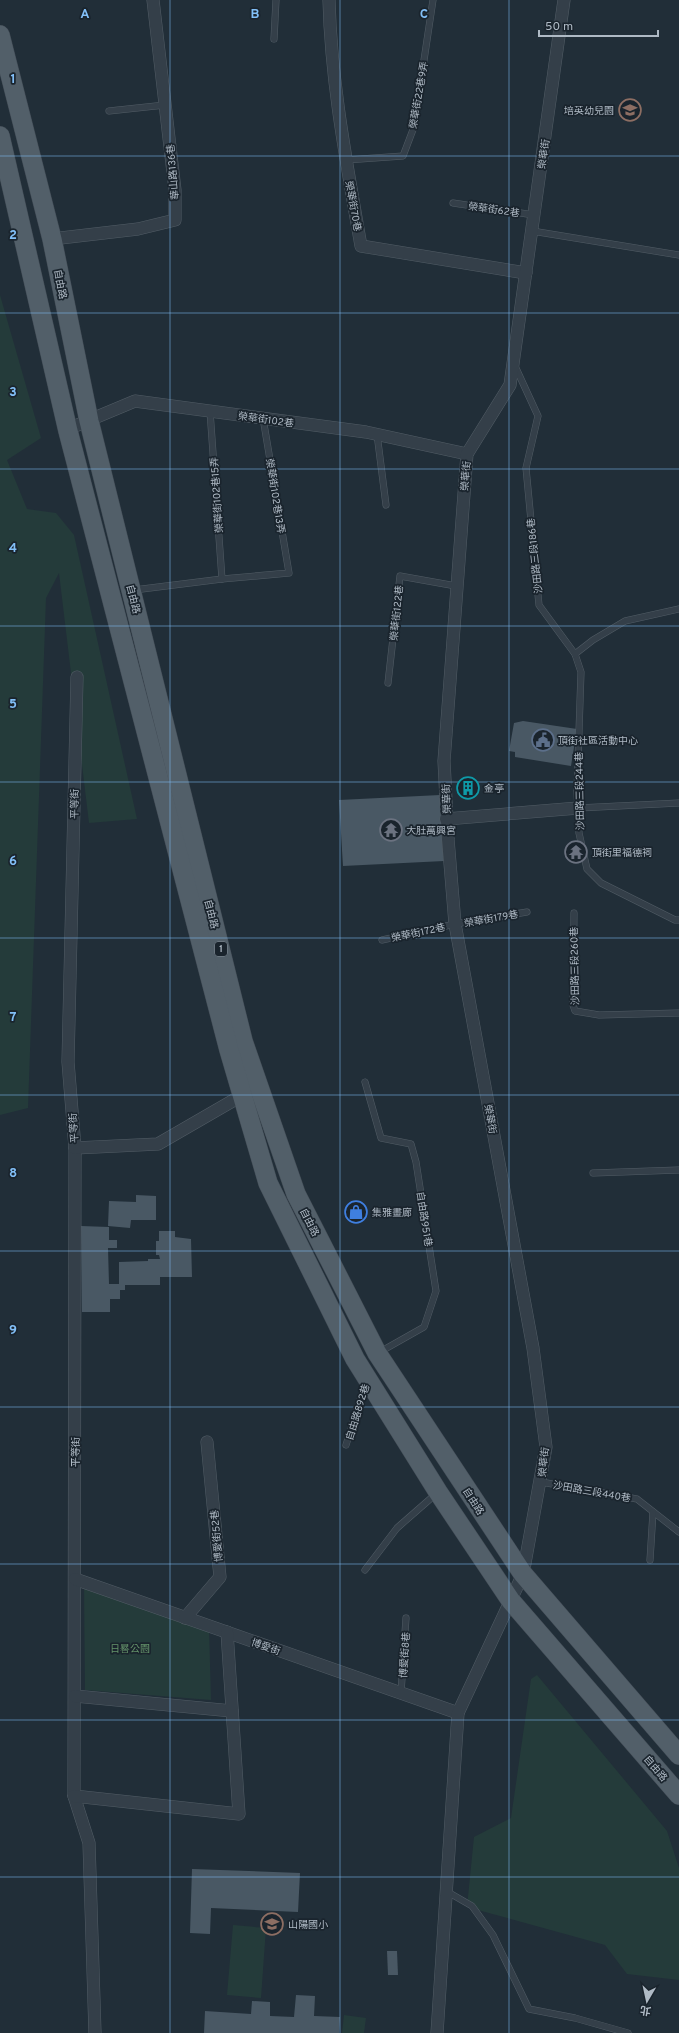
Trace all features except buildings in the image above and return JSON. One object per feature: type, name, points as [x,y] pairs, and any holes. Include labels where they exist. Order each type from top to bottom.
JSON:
[{"type":"main road","name":"自由路","points":[[0,36],[52,239],[89,421],[243,1041],[296,1194],[377,1353],[523,1574],[679,1755]]},
{"type":"main road","name":"自由路","points":[[0,136],[68,429],[241,1096],[268,1183],[340,1329],[367,1378],[438,1492],[511,1602],[679,1795]]},
{"type":"main road","points":[[340,1329],[361,1322]]},
{"type":"street","name":"華山路136巷","points":[[52,239],[138,228],[175,220],[175,190],[153,0]]},
{"type":"street","name":"榮華街70巷","points":[[329,0],[334,72],[346,160],[361,246],[526,273]]},
{"type":"street","name":"榮華街","points":[[458,1713],[523,1574],[541,1482],[546,1447],[533,1348],[455,924],[446,819],[444,761],[467,454],[510,385],[564,0]]},
{"type":"street","name":"榮華街102巷","points":[[68,429],[135,401],[376,434],[467,454]]},
{"type":"street","name":"平等街","points":[[77,677],[68,1062],[75,1148],[74,1796],[90,1843],[95,2033]]},
{"type":"street","points":[[446,819],[578,808]]},
{"type":"street","points":[[75,1148],[158,1144],[241,1096]]},
{"type":"street","name":"博愛街52巷","points":[[185,1618],[220,1578],[207,1442]]},
{"type":"street","name":"博愛街","points":[[75,1579],[458,1713]]},
{"type":"street","points":[[74,1796],[238,1814],[227,1632]]},
{"type":"street","points":[[75,1696],[232,1710]]},
{"type":"street","points":[[437,2033],[458,1713]]},
{"type":"lane","points":[[274,39],[276,0]]},
{"type":"lane","name":"榮華街22巷9弄","points":[[346,160],[403,156],[414,127],[433,0]]},
{"type":"lane","points":[[109,111],[165,105]]},
{"type":"lane","name":"榮華街62巷","points":[[453,203],[534,215]]},
{"type":"lane","points":[[532,230],[679,255]]},
{"type":"lane","name":"沙田路三段186巷","points":[[513,362],[538,416],[526,468],[539,605],[575,654]]},
{"type":"lane","name":"榮華街102巷15弄","points":[[210,411],[222,579]]},
{"type":"lane","name":"榮華街102巷13弄","points":[[222,579],[289,573],[263,418]]},
{"type":"lane","points":[[376,434],[386,505]]},
{"type":"lane","name":"榮華街122巷","points":[[388,683],[400,576],[456,586]]},
{"type":"lane","points":[[132,590],[222,579]]},
{"type":"lane","points":[[575,654],[594,640],[625,622],[679,609]]},
{"type":"lane","name":"沙田路三段244巷","points":[[575,654],[581,672],[578,808],[579,833],[587,869],[601,883],[675,920],[679,920]]},
{"type":"lane","points":[[578,808],[679,802]]},
{"type":"lane","name":"榮華街179巷","points":[[455,924],[527,912]]},
{"type":"lane","name":"沙田路三段260巷","points":[[574,913],[573,1005],[575,1011],[599,1015],[679,1013]]},
{"type":"lane","name":"榮華街172巷","points":[[382,940],[455,924]]},
{"type":"lane","name":"自由路951巷","points":[[365,1082],[381,1138],[411,1144],[416,1162],[436,1291],[424,1327],[377,1353]]},
{"type":"lane","points":[[593,1173],[679,1170]]},
{"type":"lane","name":"自由路892巷","points":[[346,1445],[367,1378]]},
{"type":"lane","name":"沙田路三段440巷","points":[[541,1482],[636,1499],[679,1532]]},
{"type":"lane","points":[[365,1570],[397,1528],[438,1492]]},
{"type":"lane","points":[[650,1560],[653,1512]]},
{"type":"lane","name":"博愛街8巷","points":[[401,1693],[406,1618]]},
{"type":"lane","points":[[446,1891],[472,1906],[493,1935],[529,2009],[575,2018],[628,2033]]},
{"type":"green space","points":[[0,295],[41,438],[7,460],[27,509],[56,513],[74,535],[137,819],[89,823],[59,573],[46,598],[28,1108],[0,1115]]},
{"type":"green space","name":"日晷公園","points":[[84,1585],[209,1627],[211,1700],[85,1690]]},
{"type":"green space","points":[[537,1675],[667,1831],[679,1868],[679,1980],[627,1974],[605,1945],[467,1907],[474,1837],[511,1818],[531,1679]]},
{"type":"green space","points":[[233,1925],[266,1928],[261,1998],[227,1995]]},
{"type":"green space","points":[[344,2015],[366,2018],[364,2033],[342,2033]]},
{"type":"place","name":"培英幼兒園","points":[[630,110]]},
{"type":"place","name":"頂街社區活動中心","points":[[543,740]]},
{"type":"place","name":"金亭","points":[[468,788]]},
{"type":"place","name":"大肚萬興宮","points":[[391,830]]},
{"type":"place","name":"頂街里福德祠","points":[[576,852]]},
{"type":"place","name":"集雅畫廊","points":[[356,1212]]},
{"type":"place","name":"山陽國小","points":[[272,1924]]}]
